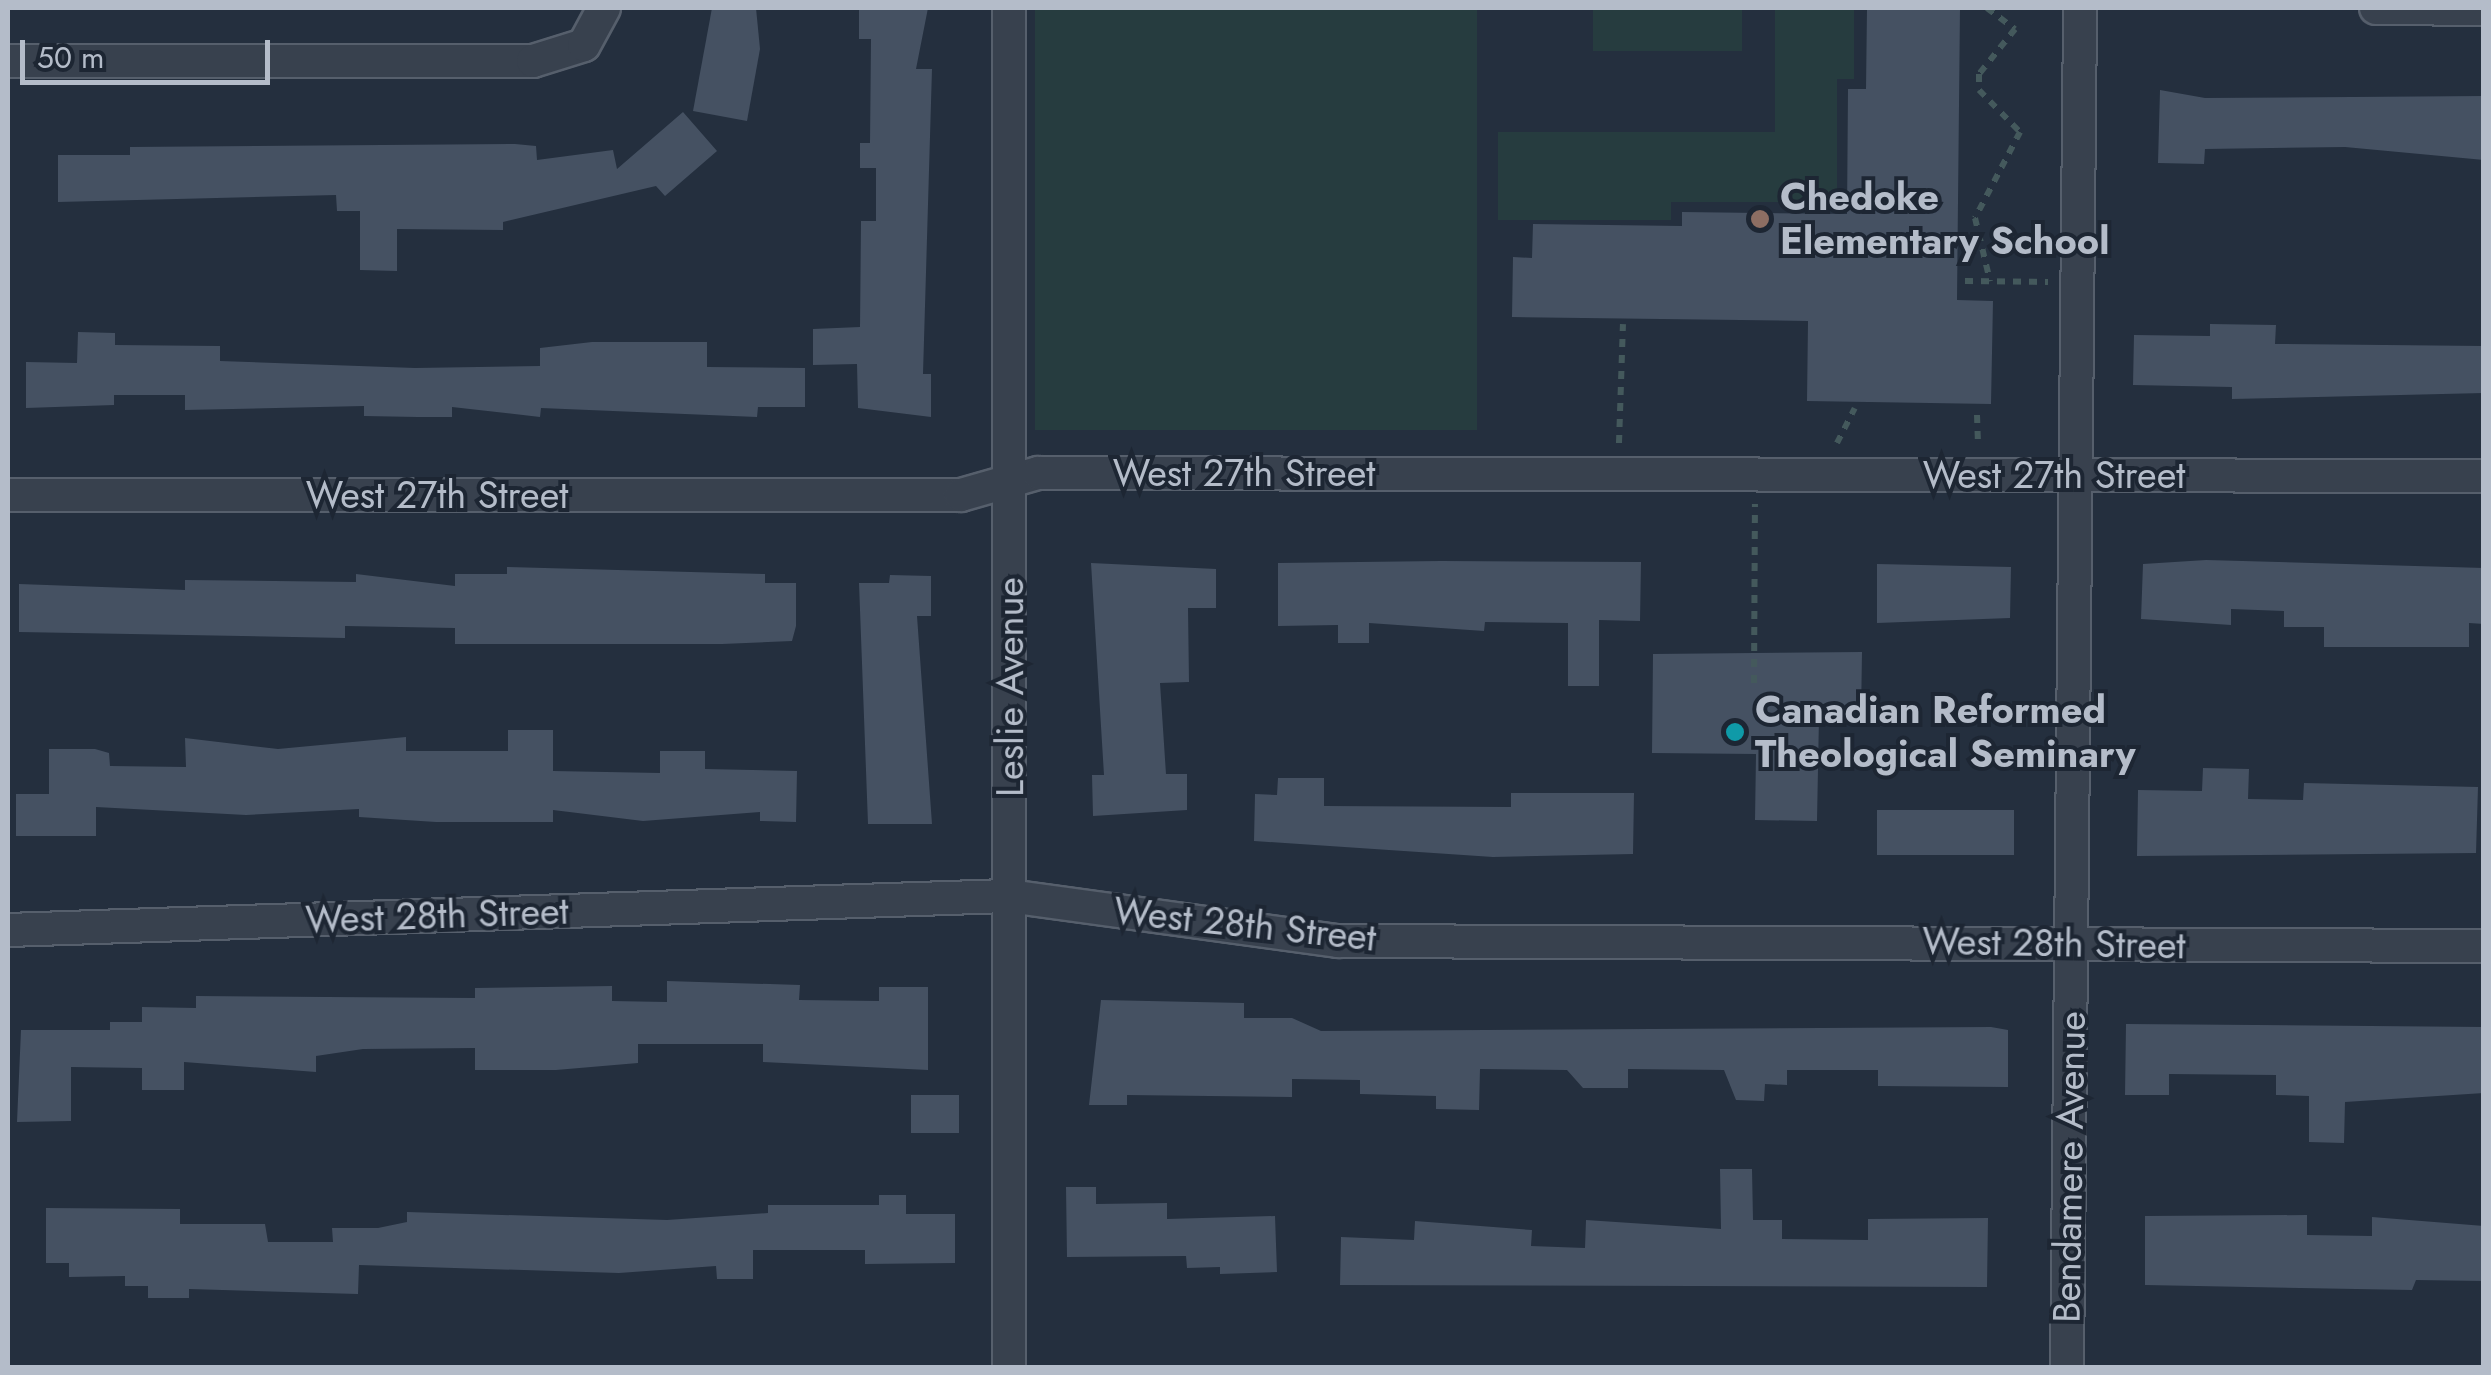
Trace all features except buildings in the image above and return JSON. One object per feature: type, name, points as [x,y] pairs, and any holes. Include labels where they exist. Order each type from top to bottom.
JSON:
[{"type":"street","points":[[8,61],[532,61],[584,45],[604,8]]},
{"type":"street","name":"Leslie Avenue","points":[[1009,8],[1009,1368]]},
{"type":"street","name":"Bendamere Avenue","points":[[2067,1368],[2082,282],[2080,8]]},
{"type":"street","points":[[2376,8],[2484,9]]},
{"type":"street","name":"West 27th Street","points":[[8,495],[961,496],[1038,473],[2484,476]]},
{"type":"street","name":"West 28th Street","points":[[8,930],[1009,896],[1338,941],[2484,946]]},
{"type":"path","points":[[1987,8],[2015,29],[1979,74],[1980,90],[2020,132],[1975,218],[1990,281]]},
{"type":"path","points":[[1964,281],[2082,282]]},
{"type":"path","points":[[1618,474],[1623,324]]},
{"type":"path","points":[[1754,682],[1755,474]]},
{"type":"green space","points":[[1035,8],[1477,8],[1477,430],[1035,430]]},
{"type":"green space","points":[[1593,8],[1742,8],[1742,51],[1593,51]]},
{"type":"green space","points":[[1775,8],[1854,8],[1854,79],[1837,79],[1837,202],[1671,202],[1671,220],[1498,220],[1498,132],[1775,132]]},
{"type":"place","name":"Chedoke Elementary School","points":[[1760,219]]},
{"type":"place","name":"Canadian Reformed Theological Seminary","points":[[1735,732]]}]
